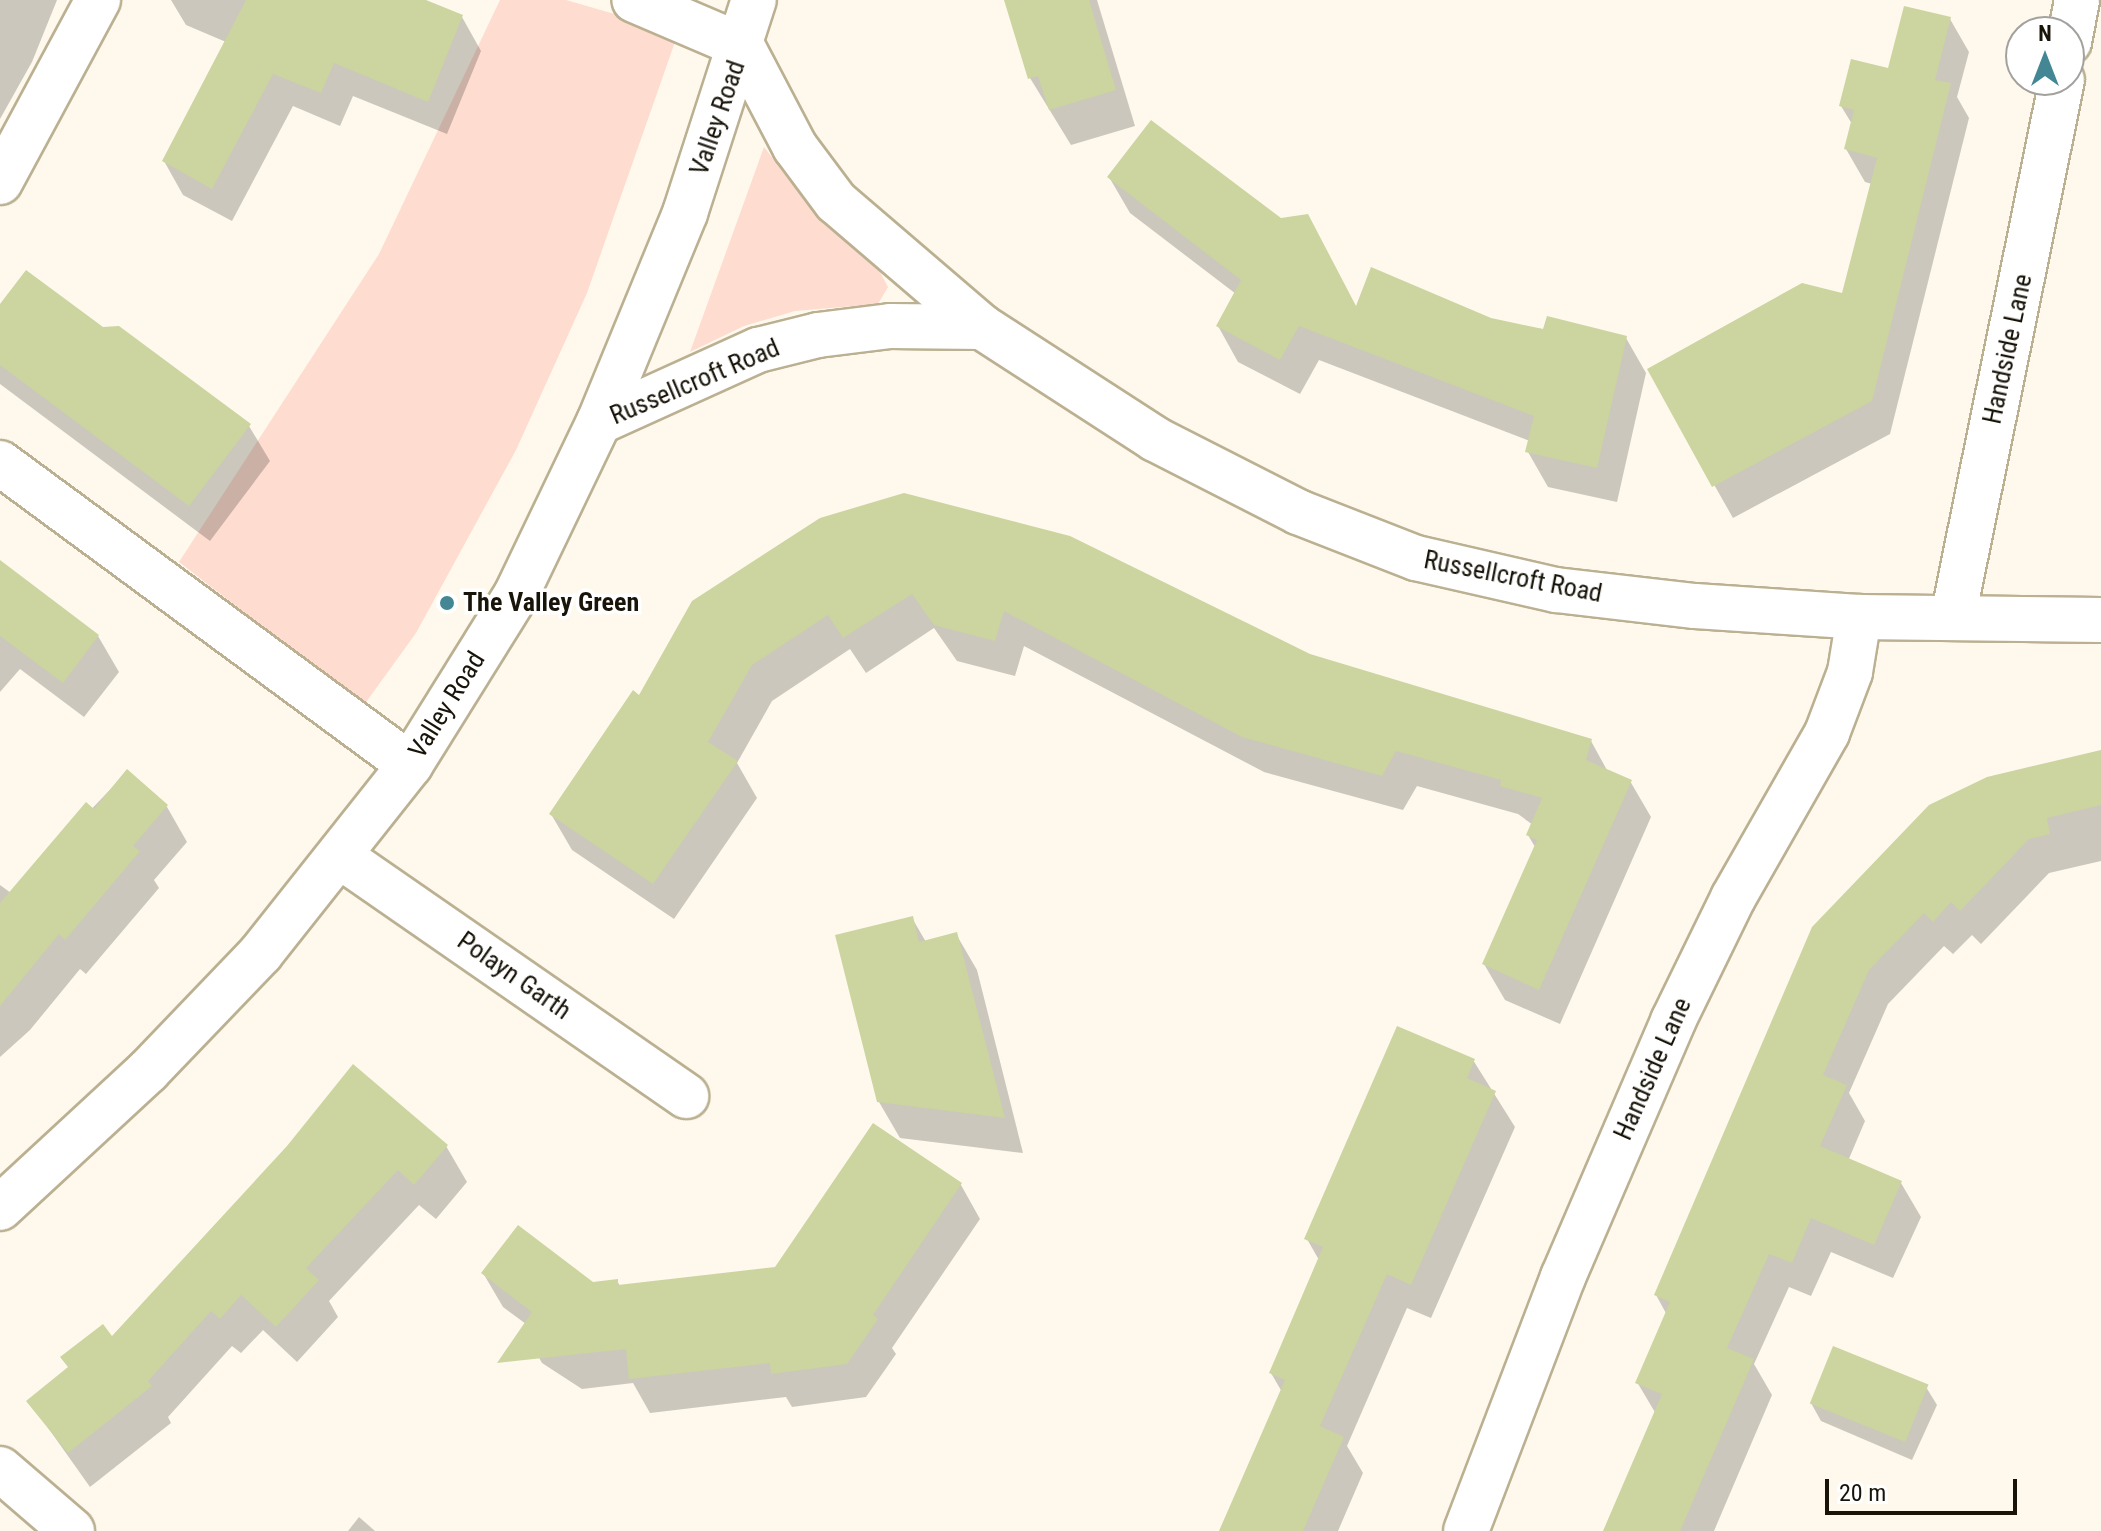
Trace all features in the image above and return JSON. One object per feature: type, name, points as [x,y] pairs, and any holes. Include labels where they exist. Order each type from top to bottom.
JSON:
[{"type":"street","points":[[0,182],[98,0]]},
{"type":"street","points":[[634,0],[742,46]]},
{"type":"street","name":"Valley Road","points":[[0,1208],[241,975],[341,857],[410,765],[516,595],[599,422],[685,213],[742,46],[754,0]]},
{"type":"street","name":"Russellcroft Road","points":[[742,46],[795,147],[836,202],[982,327],[1155,439],[1298,512],[1416,558],[1556,590],[1859,617],[2101,620]]},
{"type":"street","name":"Handside Lane","points":[[1953,617],[2059,96]]},
{"type":"street","name":"Russellcroft Road","points":[[599,422],[758,350],[890,326],[982,327]]},
{"type":"street","points":[[0,463],[410,765]]},
{"type":"street","name":"Handside Lane","points":[[1466,1531],[1563,1277],[1673,1021],[1733,898],[1827,733],[1850,672],[1859,617]]},
{"type":"street","name":"Polayn Garth","points":[[341,857],[686,1096]]},
{"type":"street","points":[[0,1469],[72,1531]]},
{"type":"shaded area","points":[[500,0],[566,0],[663,28],[676,39],[587,293],[516,450],[416,633],[364,705],[179,562],[379,254]]},
{"type":"shaded area","points":[[764,147],[813,211],[880,272],[888,287],[878,304],[795,311],[744,326],[690,352]]},
{"type":"building","points":[[246,0],[426,0],[463,15],[428,102],[334,63],[321,93],[273,74],[212,189],[162,161]]},
{"type":"building","points":[[1004,0],[1089,0],[1116,90],[1049,110],[1038,76],[1028,79]]},
{"type":"building","points":[[1904,6],[1951,17],[1935,80],[1951,83],[1872,401],[1712,487],[1647,369],[1802,283],[1842,293],[1877,158],[1844,149],[1854,110],[1839,106],[1851,59],[1888,68]]},
{"type":"building","points":[[1151,120],[1281,218],[1308,214],[1356,306],[1371,267],[1491,318],[1543,329],[1547,316],[1627,336],[1597,468],[1525,452],[1534,416],[1299,326],[1280,360],[1216,326],[1241,280],[1107,177]]},
{"type":"building","points":[[26,270],[103,327],[119,326],[251,424],[189,506],[0,365],[0,304]]},
{"type":"building","points":[[904,493],[1070,536],[1310,654],[1592,739],[1586,760],[1632,780],[1539,990],[1482,964],[1537,840],[1526,835],[1542,798],[1500,786],[1501,780],[1396,751],[1382,776],[1242,737],[1004,611],[995,641],[934,625],[912,594],[843,638],[828,615],[752,665],[708,742],[738,761],[653,884],[549,814],[633,690],[639,695],[692,601],[820,518]]},
{"type":"building","points":[[0,560],[99,635],[63,683],[0,636]]},
{"type":"building","points":[[2101,750],[2101,805],[2047,818],[2050,834],[2029,839],[1960,911],[1951,902],[1933,922],[1924,913],[1869,970],[1823,1075],[1847,1085],[1820,1146],[1902,1181],[1874,1245],[1811,1218],[1792,1263],[1769,1254],[1727,1348],[1754,1359],[1680,1531],[1603,1531],[1662,1394],[1635,1383],[1670,1302],[1654,1295],[1812,927],[1929,805],[1987,777]]},
{"type":"building","points":[[127,769],[168,805],[133,846],[140,851],[65,940],[59,934],[0,1006],[0,903],[86,802],[94,809]]},
{"type":"building","points":[[913,916],[919,942],[957,932],[1005,1118],[877,1102],[835,935]]},
{"type":"building","points":[[1397,1026],[1475,1059],[1467,1078],[1496,1091],[1411,1285],[1387,1274],[1320,1426],[1344,1437],[1303,1531],[1219,1531],[1285,1380],[1269,1373],[1323,1247],[1304,1239]]},
{"type":"building","points":[[353,1064],[448,1145],[414,1185],[398,1170],[306,1268],[319,1280],[276,1327],[241,1295],[220,1319],[211,1311],[148,1381],[152,1386],[68,1453],[26,1401],[68,1367],[60,1357],[103,1324],[112,1336],[287,1146]]},
{"type":"building","points":[[873,1123],[962,1183],[873,1315],[878,1319],[847,1364],[771,1374],[770,1363],[629,1379],[626,1349],[497,1363],[532,1312],[481,1273],[518,1225],[593,1282],[618,1279],[618,1285],[775,1267]]},
{"type":"building","points":[[1833,1346],[1928,1385],[1905,1442],[1810,1403]]},
{"type":"place","name":"The Valley Green","points":[[447,603]]}]
